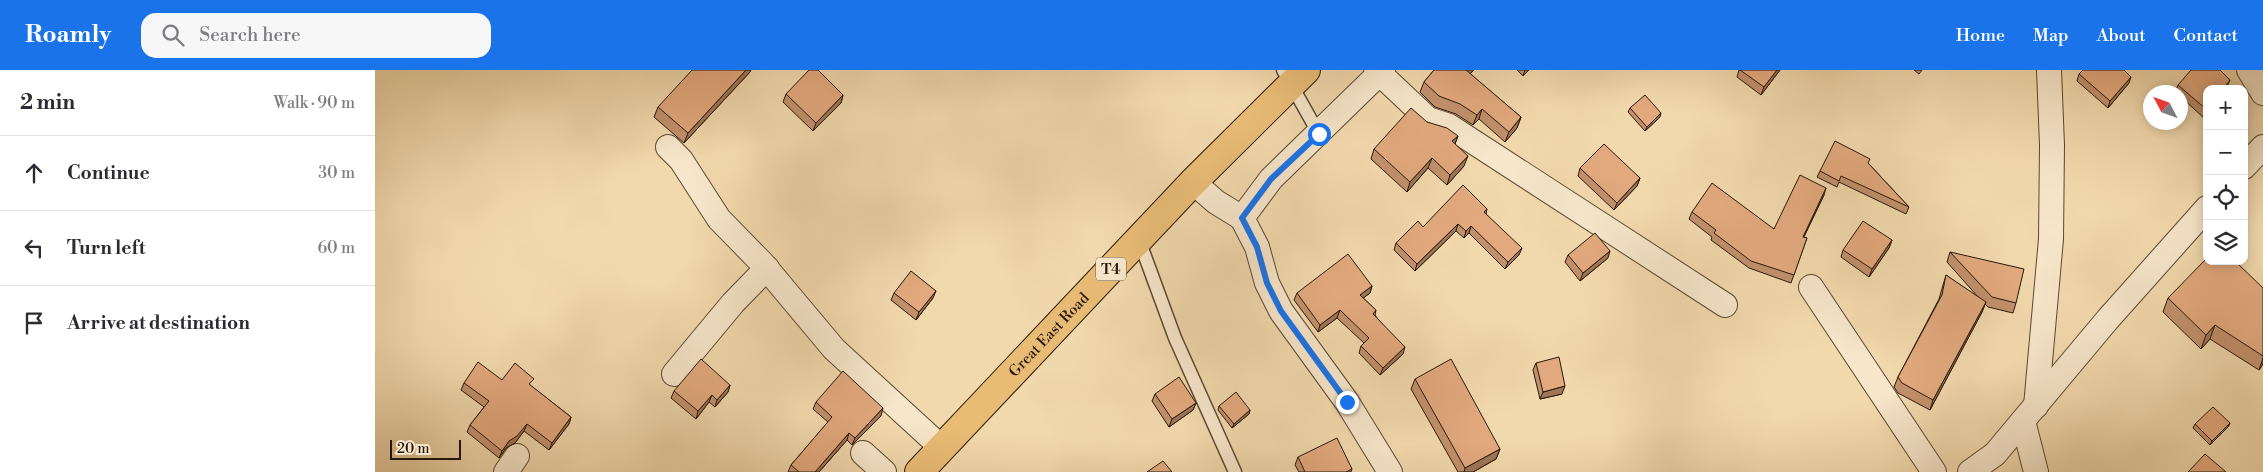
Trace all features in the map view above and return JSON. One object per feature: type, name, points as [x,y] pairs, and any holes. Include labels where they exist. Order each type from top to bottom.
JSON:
[{"type":"highway","name":"Great East Road","points":[[919,472],[1294,74]]},
{"type":"street","points":[[2036,472],[2030,414],[2051,239],[2052,145],[2049,70]]},
{"type":"street","points":[[2249,70],[2263,94]]},
{"type":"street","points":[[1242,218],[1271,179],[1319,134],[1379,71],[1428,119],[1449,126],[1725,305]]},
{"type":"street","points":[[668,147],[681,160],[719,220],[767,268],[835,349],[942,448]]},
{"type":"street","points":[[2248,163],[2263,147]]},
{"type":"street","points":[[1193,182],[1216,202],[1242,218],[1257,247],[1267,283],[1281,311],[1347,402],[1390,472]]},
{"type":"street","points":[[1970,472],[1995,454],[2108,319],[2203,212]]},
{"type":"street","points":[[674,374],[733,303],[767,268]]},
{"type":"street","points":[[1811,287],[1935,472]]},
{"type":"street","points":[[863,453],[884,472]]},
{"type":"lane","points":[[1294,74],[1319,134]]},
{"type":"lane","points":[[1139,240],[1175,338],[1235,472]]},
{"type":"building","points":[[692,70],[746,70],[688,133],[658,107]]},
{"type":"building","points":[[809,70],[818,70],[843,95],[816,123],[786,94]]},
{"type":"building","points":[[1434,70],[1466,70],[1521,117],[1509,132],[1482,109],[1477,115],[1460,104],[1439,96],[1424,82]]},
{"type":"building","points":[[1740,70],[1777,70],[1764,87]]},
{"type":"building","points":[[2083,70],[2124,70],[2131,77],[2110,101],[2079,74]]},
{"type":"building","points":[[2191,70],[2220,70],[2230,80],[2226,85],[2203,85],[2203,107],[2188,94],[2188,85],[2178,85]]},
{"type":"building","points":[[1645,95],[1661,113],[1647,127],[1630,108]]},
{"type":"building","points":[[1411,108],[1427,122],[1447,128],[1458,136],[1452,141],[1468,156],[1450,175],[1432,158],[1410,182],[1374,149]]},
{"type":"building","points":[[1835,141],[1870,159],[1868,163],[1909,207],[1841,176],[1839,181],[1820,171]]},
{"type":"building","points":[[1604,144],[1640,178],[1617,203],[1580,168]]},
{"type":"building","points":[[1800,175],[1826,188],[1803,237],[1807,238],[1794,275],[1751,261],[1714,233],[1716,230],[1692,212],[1712,183],[1774,229]]},
{"type":"building","points":[[1463,185],[1487,209],[1484,212],[1522,248],[1508,262],[1471,226],[1466,231],[1458,224],[1417,264],[1396,243],[1418,221],[1423,227]]},
{"type":"building","points":[[1863,221],[1892,240],[1872,269],[1843,250]]},
{"type":"building","points":[[1595,233],[1610,251],[1583,273],[1568,255]]},
{"type":"building","points":[[1950,252],[2024,269],[2016,303],[1992,297]]},
{"type":"building","points":[[1348,254],[1372,286],[1360,295],[1376,310],[1373,314],[1405,347],[1383,368],[1361,346],[1369,338],[1340,310],[1320,325],[1297,293]]},
{"type":"building","points":[[2203,262],[2203,265],[2239,265],[2263,288],[2263,356],[2215,325],[2206,335],[2168,298]]},
{"type":"building","points":[[911,271],[936,291],[919,312],[894,293]]},
{"type":"building","points":[[1946,275],[1986,302],[1933,400],[1902,383],[1898,377],[1942,295]]},
{"type":"building","points":[[1559,357],[1565,386],[1543,392],[1536,363]]},
{"type":"building","points":[[701,359],[730,385],[717,400],[712,395],[698,411],[674,391]]},
{"type":"building","points":[[1451,359],[1500,449],[1465,468],[1415,379]]},
{"type":"building","points":[[478,362],[502,380],[515,363],[534,379],[529,384],[571,417],[552,443],[527,424],[517,436],[509,441],[502,451],[470,425],[489,401],[464,383]]},
{"type":"building","points":[[843,371],[883,408],[855,438],[849,433],[815,472],[799,472],[791,465],[832,417],[816,402]]},
{"type":"building","points":[[1179,377],[1196,403],[1172,419],[1155,394]]},
{"type":"building","points":[[1236,392],[1250,410],[1234,424],[1219,406]]},
{"type":"building","points":[[2213,407],[2230,423],[2212,441],[2195,424]]},
{"type":"building","points":[[1337,438],[1352,469],[1346,472],[1305,472],[1298,457]]},
{"type":"building","points":[[2205,454],[2226,472],[2188,472]]},
{"type":"building","points":[[1163,461],[1172,472],[1147,472]]},
{"type":"route","points":[[1319,134],[1271,179],[1242,218],[1257,247],[1267,283],[1281,311],[1347,402]]}]
